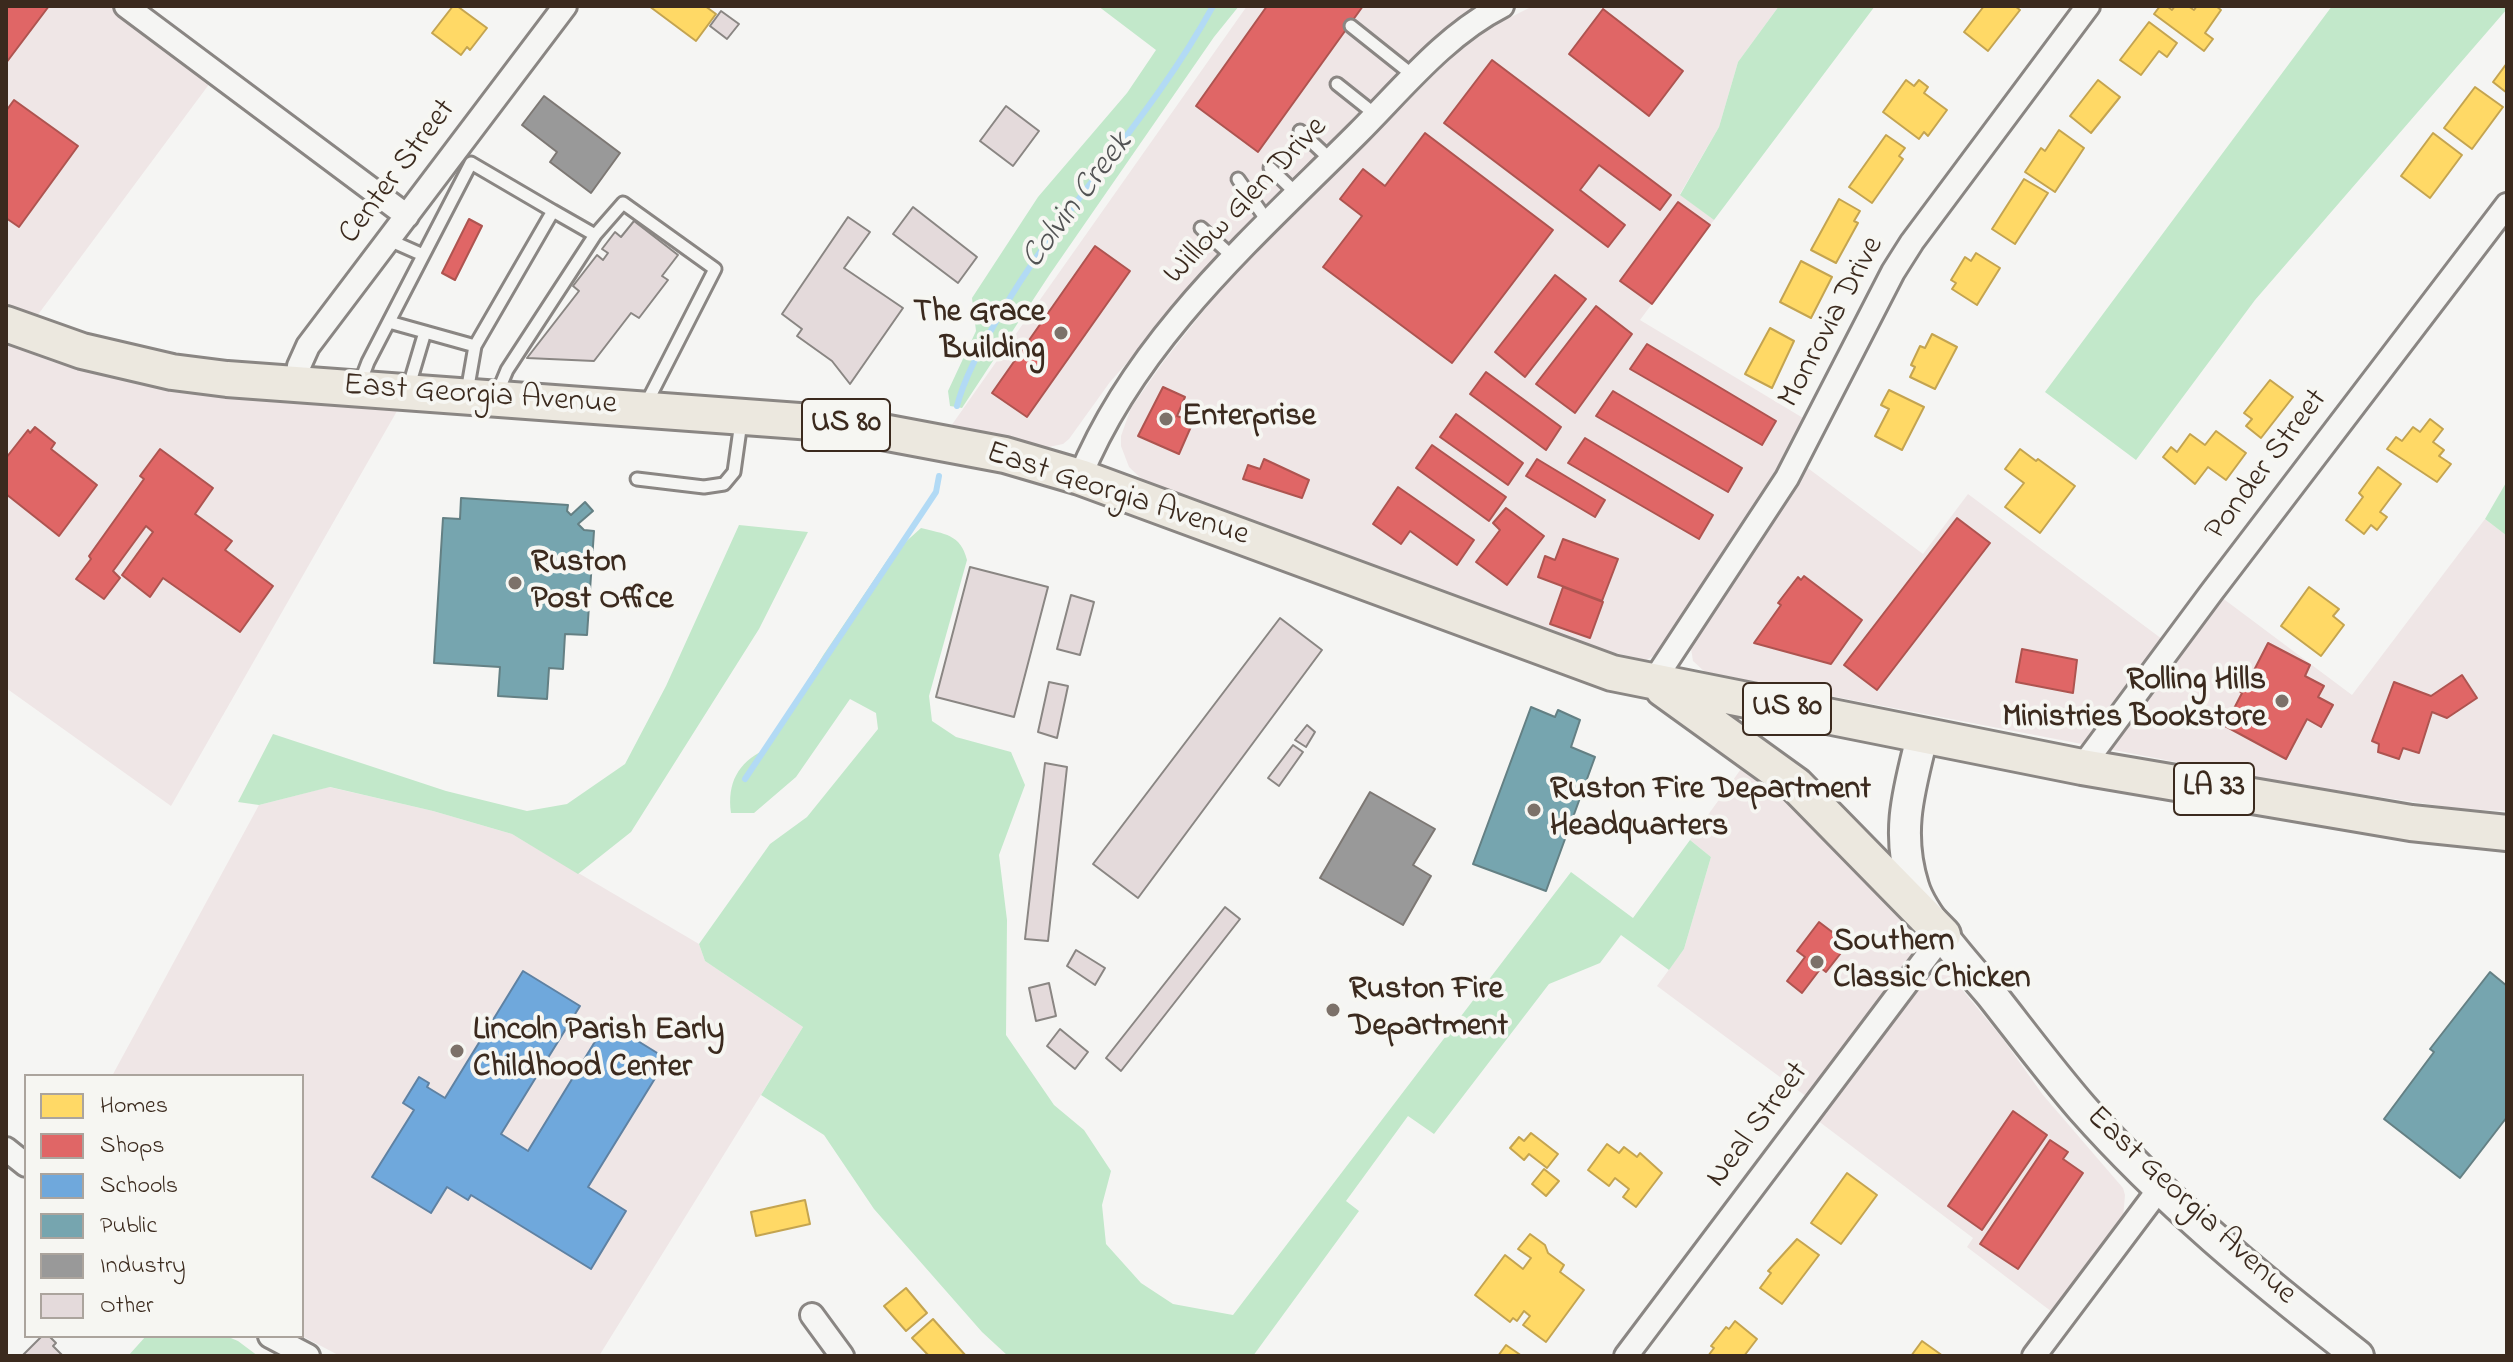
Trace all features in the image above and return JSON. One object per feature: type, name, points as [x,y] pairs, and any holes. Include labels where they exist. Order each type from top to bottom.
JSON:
[{"type":"main road","name":"East Georgia Avenue","points":[[6,324],[82,351],[172,372],[359,389],[840,424],[1005,455],[1080,477],[1612,673],[1922,737],[1905,806],[1904,847],[1914,889],[1943,935],[2083,1108],[2160,1188],[2280,1295],[2358,1356]]},
{"type":"main road","points":[[1653,682],[1796,785],[1943,935]]},
{"type":"main road","name":"LA 33","points":[[1922,737],[2411,823],[2507,833]]},
{"type":"street","points":[[126,6],[407,216]]},
{"type":"street","name":"Center Street","points":[[296,384],[299,366],[308,346],[565,6]]},
{"type":"street","name":"Willow Glen Drive","points":[[1080,477],[1096,437],[1114,407],[1175,325],[1233,257],[1453,39],[1502,6]]},
{"type":"street","name":"Monrovia Drive","points":[[1653,682],[1787,478],[1893,272],[1912,242],[2088,6]]},
{"type":"street","name":"Ponder Street","points":[[2082,767],[2507,205]]},
{"type":"street","name":"Neal Street","points":[[1626,1356],[1943,935]]},
{"type":"street","points":[[6,1149],[24,1163]]},
{"type":"street","points":[[2034,1356],[2160,1188]]},
{"type":"street","points":[[812,1315],[842,1356]]},
{"type":"street","points":[[274,1338],[308,1356]]},
{"type":"lane","points":[[1351,26],[1415,77]]},
{"type":"lane","points":[[1337,84],[1376,115]]},
{"type":"lane","points":[[1300,131],[1331,160]]},
{"type":"lane","points":[[359,389],[368,362],[471,163],[595,235]]},
{"type":"lane","points":[[1270,168],[1297,194]]},
{"type":"lane","points":[[1238,179],[1268,222]]},
{"type":"lane","points":[[481,397],[507,370],[595,235],[623,203],[715,269],[644,408]]},
{"type":"lane","points":[[481,397],[475,346],[553,211]]},
{"type":"lane","points":[[1201,228],[1233,257]]},
{"type":"lane","points":[[389,240],[423,255]]},
{"type":"lane","points":[[389,322],[475,346]]},
{"type":"lane","points":[[407,392],[425,332]]},
{"type":"lane","points":[[637,479],[704,487],[724,484],[734,472],[742,415]]},
{"type":"shaded area","points":[[6,6],[111,6],[210,83],[37,316],[6,303]]},
{"type":"shaded area","points":[[1247,6],[1481,6],[1440,34],[1248,226],[1110,382],[1063,444],[1044,448],[951,426]]},
{"type":"shaded area","points":[[1533,6],[1779,6],[1738,62],[1719,127],[1680,194],[1714,220],[1640,320],[1808,421],[1757,509],[1655,655],[1646,660],[1589,647],[1147,484],[1129,467],[1121,446],[1121,436],[1131,408],[1231,276],[1461,48],[1483,31]]},
{"type":"shaded area","points":[[6,344],[53,362],[98,374],[186,392],[397,411],[171,806],[6,688]]},
{"type":"shaded area","points":[[1805,466],[1923,554],[1968,494],[2166,642],[2221,597],[2352,695],[2485,519],[2507,536],[2507,811],[2461,809],[2286,783],[1705,672],[1693,661],[1691,648],[1694,641]]},
{"type":"shaded area","points":[[1746,762],[1784,789],[1914,927],[1916,933],[1916,945],[1908,961],[1807,1097],[1657,986],[1684,949],[1711,857],[1690,840]]},
{"type":"shaded area","name":"Lincoln Parish Early Childhood Center","points":[[329,787],[433,811],[512,834],[699,944],[705,961],[803,1027],[599,1356],[340,1356],[304,1337],[304,1074],[113,1074],[259,805]]},
{"type":"shaded area","points":[[1937,974],[1951,976],[2003,1039],[2043,1095],[2123,1188],[2123,1218],[2052,1312],[1967,1247],[1973,1238],[1817,1120],[1920,986],[1927,978]]},
{"type":"green space","points":[[1098,6],[1239,6],[1214,37],[1050,274],[962,408],[950,406],[948,391],[976,331],[972,298],[1038,197],[1127,93],[1156,50]]},
{"type":"green space","points":[[1779,6],[1875,6],[1714,220],[1680,195],[1719,127],[1738,62]]},
{"type":"green space","points":[[2332,6],[2507,6],[2507,9],[2255,300],[2136,460],[2045,392]]},
{"type":"green space","points":[[2507,481],[2507,536],[2485,519]]},
{"type":"green space","points":[[739,525],[808,532],[759,629],[631,832],[578,874],[512,834],[433,811],[330,787],[259,805],[238,802],[273,734],[446,791],[527,811],[567,804],[625,764],[666,686]]},
{"type":"green space","points":[[921,528],[956,540],[967,560],[929,696],[932,721],[956,737],[1011,752],[1025,785],[999,855],[1007,920],[1006,1035],[1054,1105],[1084,1130],[1111,1171],[1102,1205],[1106,1244],[1141,1283],[1173,1304],[1233,1315],[1571,872],[1633,918],[1690,840],[1711,857],[1684,949],[1669,970],[1621,935],[1600,963],[1549,984],[1434,1134],[1408,1116],[1346,1201],[1359,1211],[1253,1356],[1008,1356],[982,1332],[874,1209],[824,1135],[761,1095],[803,1027],[705,961],[699,944],[770,844],[807,817],[878,729],[876,713],[850,699],[796,777],[754,813],[731,813],[731,792],[736,775],[747,761],[764,750],[890,556]]},
{"type":"green space","points":[[144,1338],[231,1338],[258,1356],[128,1356]]},
{"type":"building: Homes","points":[[453,6],[487,28],[470,50],[467,47],[461,55],[432,33]]},
{"type":"building: Homes","points":[[649,6],[705,6],[716,14],[696,41]]},
{"type":"building: Homes","points":[[1984,6],[2015,6],[2020,10],[1988,51],[1964,32]]},
{"type":"building: Homes","points":[[2160,6],[2172,10],[2175,6],[2188,6],[2194,10],[2197,6],[2216,6],[2221,10],[2205,33],[2213,39],[2204,51],[2154,14]]},
{"type":"building: Homes","points":[[2149,22],[2177,43],[2167,57],[2159,51],[2141,75],[2120,60]]},
{"type":"building: Homes","points":[[2507,63],[2507,93],[2493,82]]},
{"type":"building: Homes","points":[[1906,80],[1914,86],[1919,80],[1928,87],[1924,93],[1947,110],[1928,136],[1924,132],[1919,139],[1883,112]]},
{"type":"building: Homes","points":[[2098,80],[2120,97],[2091,133],[2070,116]]},
{"type":"building: Homes","points":[[2475,87],[2503,107],[2472,149],[2444,128]]},
{"type":"building: Homes","points":[[2059,130],[2084,148],[2055,192],[2025,172],[2041,148],[2045,151]]},
{"type":"building: Homes","points":[[2433,133],[2462,155],[2430,198],[2401,176]]},
{"type":"building: Homes","points":[[1886,135],[1905,148],[1899,156],[1903,159],[1872,203],[1849,187]]},
{"type":"building: Homes","points":[[2024,179],[2048,193],[2015,244],[1992,229]]},
{"type":"building: Homes","points":[[1839,199],[1860,211],[1854,221],[1858,223],[1836,263],[1811,250]]},
{"type":"building: Homes","points":[[1976,253],[2000,268],[1977,305],[1952,289],[1956,283],[1951,280],[1965,257],[1971,261]]},
{"type":"building: Homes","points":[[1801,261],[1832,277],[1811,318],[1780,302]]},
{"type":"building: Homes","points":[[1770,328],[1794,341],[1772,388],[1745,374]]},
{"type":"building: Homes","points":[[1932,334],[1957,347],[1935,389],[1910,377],[1915,367],[1911,365],[1920,346],[1925,348]]},
{"type":"building: Homes","points":[[2270,380],[2293,397],[2261,438],[2246,426],[2252,419],[2244,413]]},
{"type":"building: Homes","points":[[1889,390],[1924,407],[1902,450],[1875,436],[1889,409],[1881,405]]},
{"type":"building: Homes","points":[[2430,419],[2443,429],[2433,442],[2444,450],[2439,456],[2451,464],[2437,482],[2387,449],[2396,437],[2402,441],[2413,427],[2420,432]]},
{"type":"building: Homes","points":[[2216,431],[2246,453],[2226,480],[2208,467],[2195,484],[2163,457],[2171,447],[2177,452],[2190,434],[2205,445]]},
{"type":"building: Homes","points":[[2020,449],[2075,486],[2040,533],[2005,507],[2024,483],[2005,469]]},
{"type":"building: Homes","points":[[2378,467],[2401,484],[2380,512],[2387,517],[2377,530],[2371,525],[2364,534],[2346,520],[2363,497],[2359,493]]},
{"type":"building: Homes","points":[[2309,587],[2339,609],[2333,616],[2344,625],[2321,656],[2281,626]]},
{"type":"building: Homes","points":[[1531,1133],[1558,1154],[1547,1168],[1529,1154],[1524,1160],[1510,1148],[1519,1137],[1524,1141]]},
{"type":"building: Homes","points":[[1607,1144],[1619,1153],[1624,1147],[1637,1157],[1640,1153],[1662,1173],[1636,1207],[1623,1197],[1629,1189],[1615,1178],[1609,1186],[1588,1170]]},
{"type":"building: Homes","points":[[1544,1169],[1559,1181],[1546,1196],[1532,1184]]},
{"type":"building: Homes","points":[[1847,1173],[1877,1195],[1841,1244],[1811,1223]]},
{"type":"building: Homes","points":[[805,1200],[810,1224],[756,1236],[751,1212]]},
{"type":"building: Homes","points":[[1530,1234],[1564,1265],[1560,1272],[1584,1290],[1546,1342],[1523,1325],[1530,1316],[1524,1311],[1517,1321],[1513,1318],[1510,1322],[1475,1295],[1505,1255],[1523,1269],[1531,1258],[1518,1249]]},
{"type":"building: Homes","points":[[1797,1239],[1819,1255],[1782,1304],[1760,1288],[1771,1273],[1768,1271]]},
{"type":"building: Homes","points":[[906,1288],[927,1313],[906,1331],[884,1306]]},
{"type":"building: Homes","points":[[933,1319],[966,1356],[929,1356],[912,1338]]},
{"type":"building: Homes","points":[[1735,1321],[1757,1339],[1744,1356],[1708,1356],[1714,1348],[1711,1346]]},
{"type":"building: Homes","points":[[1922,1341],[1943,1356],[1911,1356]]},
{"type":"building: Homes","points":[[1506,1345],[1522,1356],[1498,1356]]},
{"type":"building: Shops","points":[[6,6],[49,6],[6,63]]},
{"type":"building: Shops","points":[[1267,6],[1363,6],[1258,152],[1196,106]]},
{"type":"building: Shops","points":[[1603,9],[1683,71],[1649,116],[1569,54]]},
{"type":"building: Shops","points":[[1492,60],[1671,195],[1660,210],[1599,165],[1580,190],[1625,225],[1608,247],[1444,123]]},
{"type":"building: Shops","points":[[14,100],[78,146],[19,227],[6,218],[6,111]]},
{"type":"building: Shops","points":[[1425,133],[1553,230],[1452,363],[1323,267],[1362,216],[1340,199],[1363,169],[1385,186]]},
{"type":"building: Shops","points":[[1678,202],[1710,225],[1652,304],[1620,281]]},
{"type":"building: Shops","points":[[469,219],[482,226],[455,280],[442,273]]},
{"type":"building: Shops","name":"The Grace Building","points":[[1095,246],[1130,271],[1027,417],[992,393]]},
{"type":"building: Shops","points":[[1555,275],[1586,299],[1525,377],[1495,352]]},
{"type":"building: Shops","points":[[1596,306],[1632,334],[1575,413],[1536,384]]},
{"type":"building: Shops","points":[[1647,344],[1776,421],[1762,445],[1630,369]]},
{"type":"building: Shops","points":[[1486,372],[1561,427],[1546,450],[1470,394]]},
{"type":"building: Shops","name":"Enterprise","points":[[1163,387],[1185,397],[1177,416],[1193,422],[1179,454],[1138,436]]},
{"type":"building: Shops","points":[[1613,391],[1742,468],[1728,492],[1596,416]]},
{"type":"building: Shops","points":[[1456,414],[1523,463],[1508,485],[1440,437]]},
{"type":"building: Shops","points":[[35,427],[55,443],[51,449],[97,485],[59,536],[6,494],[6,458],[28,430],[30,433]]},
{"type":"building: Shops","points":[[1585,438],[1713,515],[1699,539],[1568,463]]},
{"type":"building: Shops","points":[[1432,445],[1506,497],[1489,521],[1416,468]]},
{"type":"building: Shops","points":[[160,449],[213,488],[195,514],[232,541],[225,550],[273,586],[240,632],[163,578],[150,597],[122,575],[153,532],[146,526],[113,571],[120,578],[104,599],[76,579],[144,479],[140,476]]},
{"type":"building: Shops","points":[[1264,459],[1309,480],[1302,498],[1243,479],[1248,465],[1260,469]]},
{"type":"building: Shops","points":[[1537,459],[1605,500],[1595,517],[1526,476]]},
{"type":"building: Shops","points":[[1398,487],[1474,540],[1457,565],[1410,531],[1401,544],[1373,524]]},
{"type":"building: Shops","points":[[1506,508],[1544,536],[1507,585],[1476,562],[1500,530],[1493,523]]},
{"type":"building: Shops","points":[[1957,518],[1990,543],[1877,690],[1844,665]]},
{"type":"building: Shops","points":[[1563,539],[1618,559],[1602,601],[1538,577],[1545,556],[1555,560]]},
{"type":"building: Shops","points":[[1804,576],[1862,620],[1831,664],[1754,643],[1781,605],[1778,603],[1798,577],[1801,580]]},
{"type":"building: Shops","points":[[1563,587],[1603,602],[1590,638],[1550,624]]},
{"type":"building: Shops","name":"Rolling Hills Ministries Bookstore","points":[[2268,643],[2310,665],[2305,676],[2324,686],[2318,697],[2333,705],[2321,727],[2307,719],[2286,759],[2225,726],[2242,693],[2238,690],[2243,682],[2247,684]]},
{"type":"building: Shops","points":[[2022,649],[2077,660],[2073,693],[2016,682]]},
{"type":"building: Shops","points":[[2462,675],[2477,698],[2447,718],[2432,712],[2419,753],[2403,748],[2399,759],[2378,752],[2379,744],[2372,741],[2394,682],[2431,696]]},
{"type":"building: Shops","name":"Southern Classic Chicken","points":[[1819,922],[1848,944],[1826,972],[1821,968],[1802,993],[1787,981],[1805,957],[1797,951]]},
{"type":"building: Shops","points":[[2013,1111],[2047,1135],[1982,1230],[1948,1206]]},
{"type":"building: Shops","points":[[2050,1140],[2068,1152],[2063,1159],[2083,1173],[2018,1269],[1980,1244]]},
{"type":"building: Schools","points":[[523,971],[580,1006],[501,1134],[528,1151],[607,1022],[667,1059],[588,1187],[626,1211],[591,1269],[471,1195],[468,1200],[447,1187],[431,1213],[372,1177],[414,1110],[403,1103],[419,1077],[429,1083],[427,1087],[445,1098]]},
{"type":"building: Public","name":"Ruston Post Office","points":[[461,498],[568,505],[567,511],[571,515],[585,502],[593,511],[578,524],[584,530],[594,531],[587,635],[565,634],[563,669],[549,668],[547,699],[498,696],[500,667],[434,663],[443,518],[460,519]]},
{"type":"building: Public","name":"Ruston Fire Department Headquarters","points":[[1531,707],[1555,717],[1558,710],[1580,720],[1571,747],[1595,757],[1546,891],[1473,864]]},
{"type":"building: Public","points":[[2490,972],[2507,986],[2507,1117],[2460,1178],[2384,1119],[2434,1052],[2430,1049]]},
{"type":"building: Industry","points":[[544,96],[620,153],[591,193],[550,162],[557,152],[522,125]]},
{"type":"building: Industry","points":[[1370,792],[1435,829],[1413,865],[1431,876],[1403,925],[1320,878]]},
{"type":"building: Other","points":[[721,11],[739,24],[727,39],[710,26]]},
{"type":"building: Other","points":[[1006,106],[1039,131],[1013,166],[980,141]]},
{"type":"building: Other","points":[[913,207],[977,257],[958,283],[893,234]]},
{"type":"building: Other","points":[[848,217],[870,232],[844,268],[903,308],[850,384],[832,361],[797,336],[802,329],[782,314]]},
{"type":"building: Other","points":[[634,221],[678,255],[662,276],[668,280],[639,318],[631,313],[594,361],[527,358],[579,291],[573,286],[597,255],[603,260],[608,253],[602,249],[615,232],[621,237]]},
{"type":"building: Other","points":[[970,567],[1048,587],[1014,717],[936,697]]},
{"type":"building: Other","points":[[1071,595],[1094,602],[1080,655],[1057,649]]},
{"type":"building: Other","points":[[1280,618],[1322,650],[1138,898],[1093,864]]},
{"type":"building: Other","points":[[1049,682],[1068,686],[1057,738],[1038,732]]},
{"type":"building: Other","points":[[1307,725],[1315,732],[1306,747],[1295,740]]},
{"type":"building: Other","points":[[1293,745],[1303,752],[1279,786],[1268,778]]},
{"type":"building: Other","points":[[1045,763],[1067,767],[1048,941],[1025,939]]},
{"type":"building: Other","points":[[1225,907],[1240,919],[1121,1071],[1106,1058]]},
{"type":"building: Other","points":[[1076,950],[1105,968],[1095,985],[1067,966]]},
{"type":"building: Other","points":[[1049,983],[1056,1016],[1036,1021],[1029,988]]},
{"type":"building: Other","points":[[1060,1029],[1088,1052],[1075,1069],[1047,1046]]},
{"type":"building: Other","points":[[40,1338],[51,1338],[56,1343],[53,1346],[63,1356],[22,1356]]},
{"type":"waterway","name":"Colvin Creek","points":[[957,406],[975,360],[1023,278],[1163,87],[1213,6]]},
{"type":"waterway","name":"Colvin Creek","points":[[745,779],[936,492],[939,476]]},
{"type":"place","name":"The Grace Building","points":[[1061,333]]},
{"type":"place","name":"Enterprise","points":[[1166,419]]},
{"type":"place","name":"Ruston Post Office","points":[[515,583]]},
{"type":"place","name":"Rolling Hills Ministries Bookstore","points":[[2282,701]]},
{"type":"place","name":"Ruston Fire Department Headquarters","points":[[1534,810]]},
{"type":"place","name":"Southern Classic Chicken","points":[[1817,962]]},
{"type":"place","name":"Ruston Fire Department","points":[[1333,1010]]},
{"type":"place","name":"Lincoln Parish Early Childhood Center","points":[[457,1051]]}]
